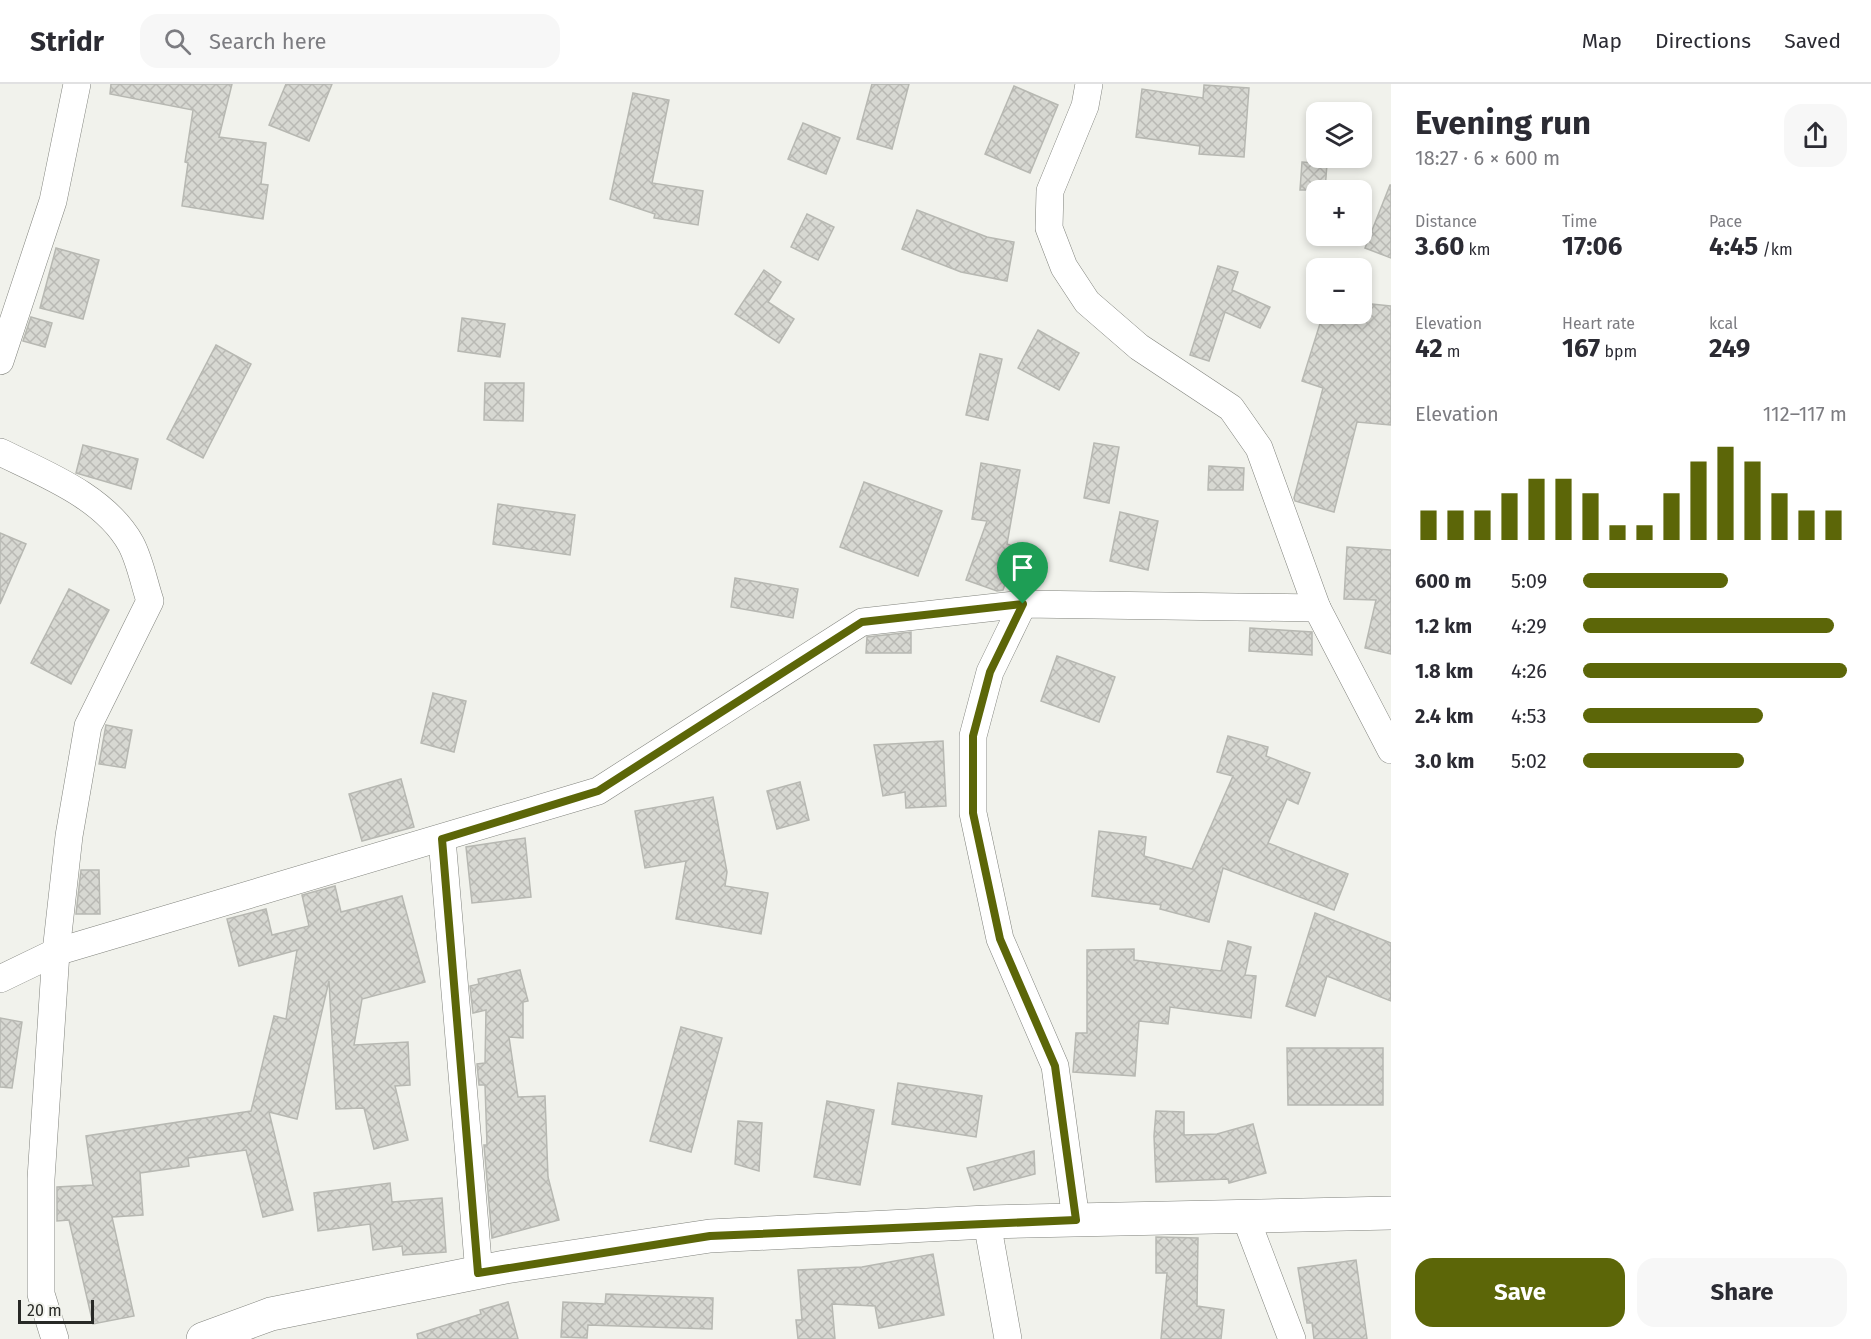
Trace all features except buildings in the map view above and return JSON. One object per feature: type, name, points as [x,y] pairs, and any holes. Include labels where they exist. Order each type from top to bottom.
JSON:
[{"type":"street","points":[[0,361],[53,201],[77,84]]},
{"type":"street","points":[[1089,84],[1085,106],[1050,191],[1049,228],[1064,267],[1087,302],[1130,340],[1231,408],[1259,448],[1317,608],[1391,750]]},
{"type":"street","points":[[0,452],[62,483],[103,510],[130,543],[150,601],[88,726],[69,836],[56,952],[41,1179],[41,1294],[55,1339]]},
{"type":"street","points":[[0,979],[56,952],[598,791],[862,622],[1023,604],[1317,608]]},
{"type":"street","points":[[1023,604],[990,672],[973,736],[973,813],[1000,939],[1055,1066],[1076,1220]]},
{"type":"street","points":[[442,839],[478,1273]]},
{"type":"street","points":[[203,1339],[272,1314],[478,1273],[710,1236],[987,1222],[1391,1213]]},
{"type":"street","points":[[1245,1216],[1292,1339]]},
{"type":"street","points":[[987,1222],[1008,1339]]},
{"type":"route","points":[[1023,604],[990,672],[973,736],[973,813],[1000,939],[1055,1066],[1076,1220],[987,1222],[710,1236],[478,1273],[442,839],[598,791],[862,622],[1023,604]]}]
